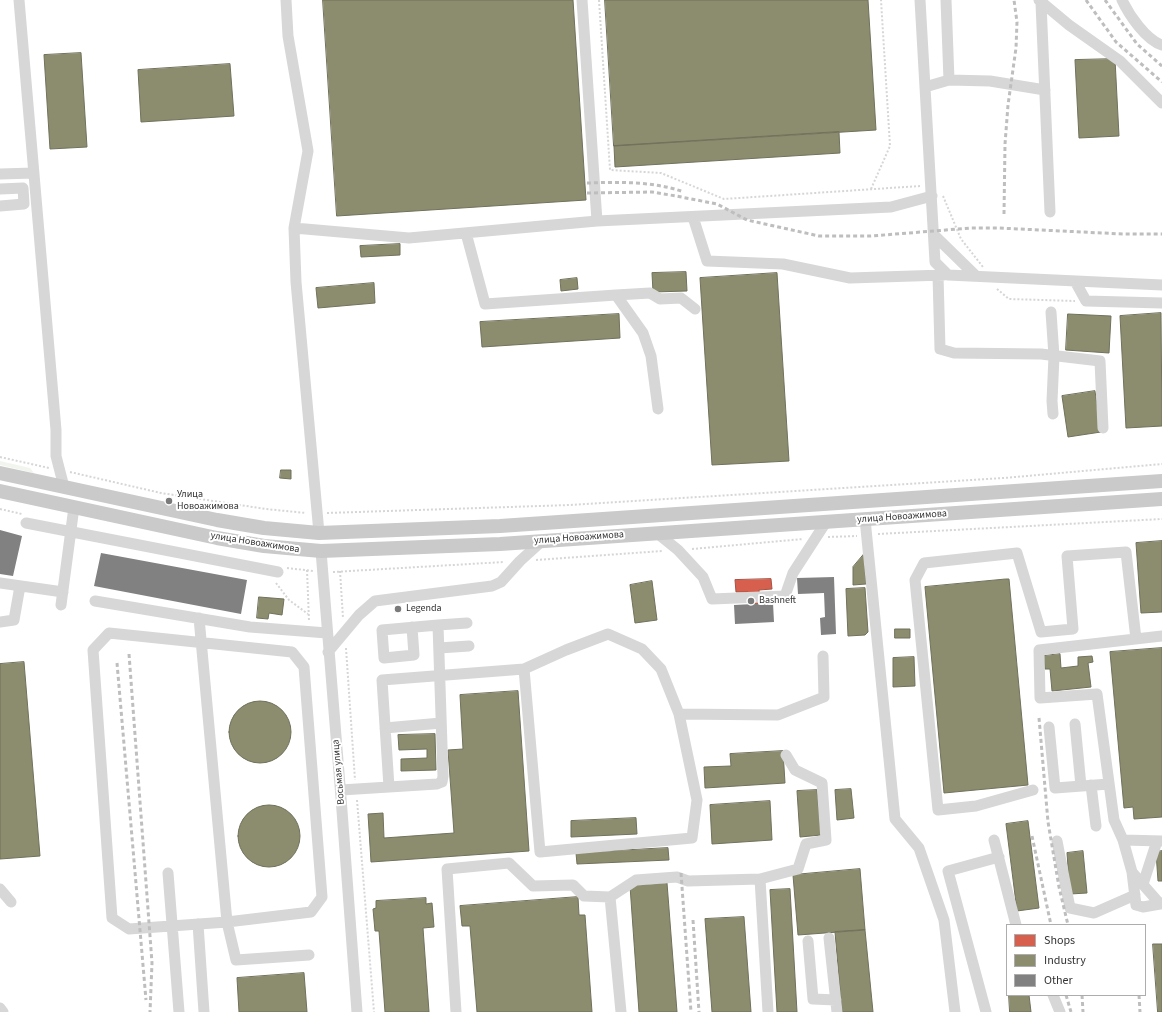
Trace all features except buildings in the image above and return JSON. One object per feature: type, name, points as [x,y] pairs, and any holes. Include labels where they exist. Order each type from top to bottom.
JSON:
[{"type":"main road","name":"улица Новоажимова","points":[[0,473],[217,520],[264,528],[319,533],[500,526],[1162,481]]},
{"type":"main road","name":"улица Новоажимова","points":[[0,491],[217,538],[264,546],[321,551],[542,541],[1162,499]]},
{"type":"main road","name":"Восьмая улица","points":[[319,533],[321,551]]},
{"type":"street","points":[[19,0],[56,430],[56,456],[64,487]]},
{"type":"street","points":[[286,0],[288,36],[308,151],[294,228],[297,290],[319,533]]},
{"type":"street","points":[[582,0],[597,221]]},
{"type":"street","points":[[920,0],[935,262],[943,275],[940,349],[954,353],[1041,354],[1100,362],[1103,428]]},
{"type":"street","points":[[946,0],[949,80]]},
{"type":"street","points":[[1122,0],[1127,10],[1139,26],[1156,43],[1162,45]]},
{"type":"street","points":[[1040,1],[1050,212]]},
{"type":"street","points":[[1040,1],[1069,25],[1120,61],[1162,104]]},
{"type":"street","points":[[925,87],[949,80],[990,81],[1045,90]]},
{"type":"street","points":[[0,174],[34,173]]},
{"type":"street","points":[[0,189],[23,188],[24,204],[0,206]]},
{"type":"street","points":[[294,228],[409,238],[597,221],[891,207],[932,196]]},
{"type":"street","points":[[693,217],[706,261],[783,264],[850,278],[943,275],[1162,285]]},
{"type":"street","points":[[466,233],[485,304],[650,293],[660,299],[681,298],[695,309]]},
{"type":"street","points":[[934,234],[976,276]]},
{"type":"street","points":[[1075,281],[1086,301],[1162,303]]},
{"type":"street","points":[[616,295],[643,333],[651,356],[658,409]]},
{"type":"street","points":[[1051,312],[1054,356],[1052,401],[1053,414]]},
{"type":"street","points":[[61,605],[74,507]]},
{"type":"street","points":[[865,519],[895,819],[919,848],[944,920],[954,1012]]},
{"type":"street","points":[[657,533],[678,550],[703,577],[712,599],[785,596],[794,573],[826,522]]},
{"type":"street","points":[[26,523],[278,572]]},
{"type":"street","points":[[328,652],[359,615],[375,601],[492,586],[501,582],[520,561],[542,541]]},
{"type":"street","name":"Восьмая улица","points":[[321,551],[328,652],[341,790],[357,1012]]},
{"type":"street","points":[[1034,790],[976,806],[938,810],[915,580],[924,563],[1017,553],[1041,632],[1073,629],[1067,556],[1126,552],[1136,639]]},
{"type":"street","points":[[0,582],[63,592]]},
{"type":"street","points":[[0,622],[14,620],[20,586]]},
{"type":"street","points":[[95,601],[250,627],[327,632]]},
{"type":"street","points":[[199,618],[227,922],[236,960],[309,955]]},
{"type":"street","points":[[412,627],[467,623]]},
{"type":"street","points":[[341,790],[437,784],[442,782],[438,625]]},
{"type":"street","points":[[109,633],[201,642],[292,652],[304,667],[322,897],[311,912],[227,922],[129,929],[112,918],[93,650],[109,633]]},
{"type":"street","points":[[389,787],[382,680],[524,669],[566,650],[608,634],[642,649],[661,669],[679,714],[697,800],[692,838],[540,852],[524,669]]},
{"type":"street","points":[[1161,904],[1143,907],[1136,905],[1132,872],[1123,840],[1114,820],[1097,694],[1040,698],[1039,650],[1162,636]]},
{"type":"street","points":[[438,648],[469,646]]},
{"type":"street","points":[[679,714],[778,715],[824,697],[823,656]]},
{"type":"street","points":[[385,728],[441,723]]},
{"type":"street","points":[[1075,724],[1086,786],[1096,826]]},
{"type":"street","points":[[1049,726],[1055,788],[1109,784]]},
{"type":"street","points":[[456,1012],[447,868],[509,863],[533,886],[574,885],[584,896],[610,897],[636,880],[677,877],[688,882],[760,879],[798,869],[806,844],[826,840],[822,783],[795,770],[786,755]]},
{"type":"street","points":[[994,840],[1016,924]]},
{"type":"street","points":[[1123,840],[1159,841],[1143,884]]},
{"type":"street","points":[[1057,841],[1070,908],[1094,913],[1135,895]]},
{"type":"street","points":[[986,1012],[948,871],[999,858]]},
{"type":"street","points":[[1132,872],[1161,904]]},
{"type":"street","points":[[168,873],[179,1012]]},
{"type":"street","points":[[760,879],[768,1012]]},
{"type":"street","points":[[0,889],[11,902]]},
{"type":"street","points":[[610,897],[621,1012]]},
{"type":"street","points":[[198,924],[204,1012]]},
{"type":"street","points":[[829,938],[837,1012]]},
{"type":"street","points":[[808,941],[813,999],[836,1000]]},
{"type":"street","points":[[1053,996],[1060,1012]]},
{"type":"street","points":[[0,1008],[3,1012]]},
{"type":"path","points":[[599,0],[610,170]]},
{"type":"path","points":[[871,189],[890,146],[881,0]]},
{"type":"path","points":[[0,457],[161,493],[317,514],[570,505],[1004,478],[1162,464]]},
{"type":"path","points":[[265,569],[289,600],[308,614]]},
{"type":"path","points":[[307,570],[310,631]]},
{"type":"shaded area","points":[[0,461],[30,468],[34,473],[0,465]]},
{"type":"railway","points":[[1004,214],[1005,144],[1008,105],[1016,48],[1017,22],[1014,0]]},
{"type":"railway","points":[[1086,0],[1116,42],[1162,82]]},
{"type":"railway","points":[[1105,0],[1137,44],[1162,66]]},
{"type":"railway","points":[[587,183],[648,184],[672,188],[684,192]]},
{"type":"railway","points":[[587,193],[652,192],[676,196],[717,204],[747,220],[819,236],[871,236],[971,228],[1123,234],[1162,234]]},
{"type":"railway","points":[[129,654],[152,963],[150,1012]]},
{"type":"railway","points":[[117,663],[146,1000]]},
{"type":"railway","points":[[1039,718],[1048,822],[1059,887],[1068,924]]},
{"type":"railway","points":[[1032,836],[1051,924]]},
{"type":"railway","points":[[681,873],[691,1012]]},
{"type":"railway","points":[[693,920],[699,1012]]},
{"type":"railway","points":[[1066,996],[1071,1012]]},
{"type":"railway","points":[[1082,996],[1083,1012]]},
{"type":"railway","points":[[1139,996],[1140,1012]]},
{"type":"place","name":"Улица Новоажимова","points":[[169,501]]},
{"type":"place","name":"Bashneft","points":[[751,601]]},
{"type":"place","name":"Legenda","points":[[398,609]]}]
